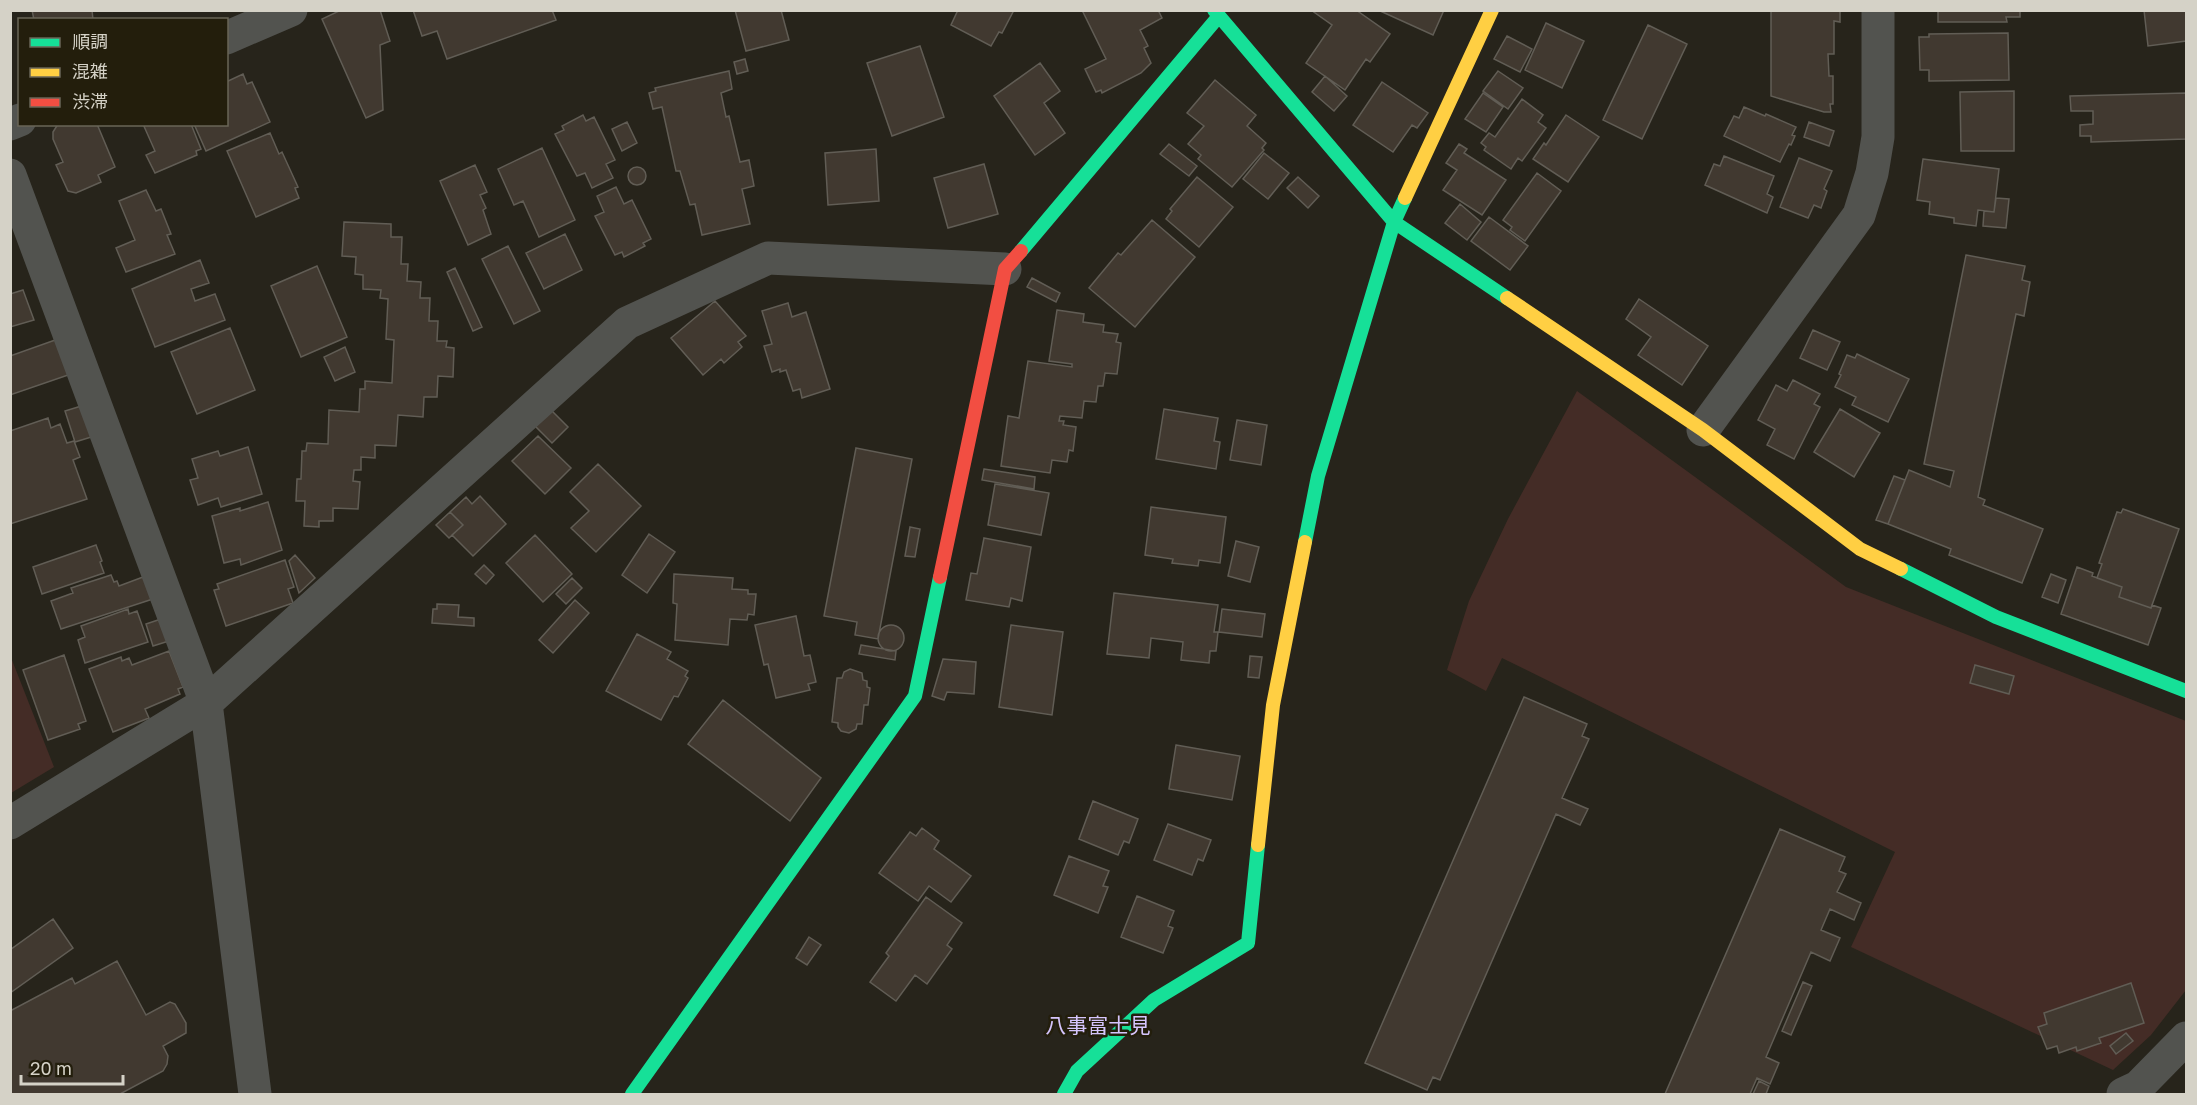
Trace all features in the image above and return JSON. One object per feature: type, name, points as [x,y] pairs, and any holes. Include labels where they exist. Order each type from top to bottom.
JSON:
[{"type":"street","points":[[228,37],[291,10]]},
{"type":"street","points":[[1064,1095],[1077,1071],[1154,1000],[1248,943],[1273,705],[1318,476],[1394,222],[1492,10]]},
{"type":"street","points":[[1703,430],[1858,215],[1872,172],[1878,137],[1878,10]]},
{"type":"street","points":[[632,1095],[915,696],[1005,269],[1216,13],[1394,222],[1703,430],[1860,549],[1996,617],[2187,691]]},
{"type":"street","points":[[10,175],[206,703],[255,1095]]},
{"type":"street","points":[[10,823],[206,703],[627,323],[768,258],[1005,269]]},
{"type":"street","points":[[2123,1095],[2138,1087],[2187,1038]]},
{"type":"shaded area","points":[[1577,391],[1846,587],[2186,721],[2186,990],[2151,1035],[2113,1070],[1851,947],[1895,852],[1502,658],[1486,691],[1447,670],[1469,601],[1508,519]]},
{"type":"shaded area","points":[[10,655],[54,767],[11,793],[10,793]]},
{"type":"building","points":[[32,10],[92,10],[93,18],[34,18]]},
{"type":"building","points":[[341,10],[380,10],[390,41],[380,45],[383,110],[366,118],[322,19]]},
{"type":"building","points":[[413,10],[552,10],[556,20],[447,59],[437,31],[422,36]]},
{"type":"building","points":[[735,10],[781,10],[789,40],[746,51]]},
{"type":"building","points":[[958,10],[1014,10],[1002,33],[999,32],[991,46],[951,25]]},
{"type":"building","points":[[1082,10],[1158,10],[1162,18],[1140,30],[1148,46],[1144,48],[1151,63],[1141,73],[1102,93],[1101,90],[1096,92],[1085,69],[1106,59]]},
{"type":"building","points":[[1311,10],[1356,10],[1390,34],[1370,62],[1366,59],[1345,90],[1306,63],[1332,25]]},
{"type":"building","points":[[1378,10],[1444,10],[1433,35]]},
{"type":"building","points":[[1771,10],[1840,10],[1840,22],[1834,21],[1834,54],[1828,54],[1829,76],[1833,76],[1831,112],[1824,112],[1771,96]]},
{"type":"building","points":[[1938,10],[2020,10],[2020,17],[2006,17],[2007,22],[1938,22]]},
{"type":"building","points":[[2144,10],[2186,10],[2186,41],[2148,46]]},
{"type":"building","points":[[1546,23],[1584,41],[1562,88],[1525,70]]},
{"type":"building","points":[[1648,25],[1687,44],[1642,139],[1603,120]]},
{"type":"building","points":[[2008,33],[2009,80],[1929,81],[1929,70],[1920,70],[1919,37],[1929,37],[1929,34]]},
{"type":"building","points":[[1507,36],[1532,49],[1520,72],[1494,59]]},
{"type":"building","points":[[920,46],[944,117],[892,136],[867,63]]},
{"type":"building","points":[[745,59],[748,71],[737,74],[734,62]]},
{"type":"building","points":[[1040,63],[1060,91],[1044,103],[1065,133],[1035,155],[994,96]]},
{"type":"building","points":[[729,71],[732,89],[721,93],[740,162],[749,160],[754,186],[742,189],[750,224],[702,235],[695,204],[690,205],[680,171],[676,171],[662,107],[653,109],[649,93],[656,91],[655,88]]},
{"type":"building","points":[[1498,71],[1523,88],[1508,109],[1483,91]]},
{"type":"building","points":[[243,74],[247,84],[252,82],[270,122],[206,151],[195,126],[228,126],[228,81]]},
{"type":"building","points":[[1325,76],[1347,96],[1334,111],[1312,92]]},
{"type":"building","points":[[1215,80],[1256,115],[1247,126],[1266,143],[1262,148],[1264,150],[1232,187],[1198,159],[1201,155],[1188,144],[1204,126],[1187,113]]},
{"type":"building","points":[[1382,82],[1428,113],[1417,128],[1412,125],[1393,152],[1353,125]]},
{"type":"building","points":[[2014,91],[2014,151],[1961,151],[1960,92]]},
{"type":"building","points":[[1483,93],[1503,107],[1486,132],[1465,119]]},
{"type":"building","points":[[2186,93],[2186,139],[2091,142],[2091,136],[2080,136],[2080,125],[2093,124],[2093,111],[2071,111],[2070,96]]},
{"type":"building","points":[[1522,99],[1543,115],[1538,122],[1546,128],[1522,161],[1518,158],[1511,169],[1484,150],[1486,147],[1481,143],[1489,133],[1495,137]]},
{"type":"building","points":[[1744,107],[1796,127],[1791,145],[1789,144],[1780,162],[1724,136],[1734,116],[1739,118]]},
{"type":"building","points":[[583,115],[586,121],[594,117],[615,160],[606,164],[613,178],[592,188],[585,173],[577,176],[555,134],[564,130],[562,126]]},
{"type":"building","points":[[1566,115],[1599,137],[1568,182],[1533,159],[1544,143],[1546,145]]},
{"type":"building","points":[[627,122],[637,143],[622,151],[612,129]]},
{"type":"building","points":[[1809,122],[1834,131],[1829,146],[1804,137]]},
{"type":"building","points":[[57,126],[98,126],[115,167],[98,175],[101,182],[76,193],[68,191],[56,165],[63,162],[53,139],[53,132]]},
{"type":"building","points":[[144,126],[192,126],[201,149],[196,151],[197,155],[155,173],[146,155],[155,151]]},
{"type":"building","points":[[270,133],[279,154],[282,152],[298,187],[295,188],[299,198],[256,217],[227,151]]},
{"type":"building","points":[[1169,144],[1197,166],[1189,176],[1160,154]]},
{"type":"building","points":[[1459,144],[1467,149],[1464,153],[1506,180],[1482,215],[1443,190],[1457,170],[1446,163]]},
{"type":"building","points":[[542,148],[575,220],[539,237],[523,201],[514,205],[498,169]]},
{"type":"building","points":[[876,149],[879,201],[828,205],[825,153]]},
{"type":"building","points":[[1264,153],[1289,173],[1268,199],[1243,179]]},
{"type":"building","points":[[1724,156],[1774,176],[1767,194],[1773,197],[1767,213],[1705,185],[1714,164],[1720,166]]},
{"type":"building","points":[[1799,158],[1832,171],[1824,189],[1827,191],[1821,208],[1814,205],[1808,218],[1780,207]]},
{"type":"building","points":[[1923,159],[1999,169],[1994,212],[1978,210],[1976,226],[1954,223],[1954,218],[1929,214],[1930,202],[1917,200]]},
{"type":"building","points":[[984,164],[998,214],[948,228],[934,178]]},
{"type":"building","points":[[475,165],[487,192],[480,195],[486,208],[483,210],[491,234],[468,245],[440,181]]},
{"type":"building","points":[[637,167],[643,170],[646,176],[643,182],[637,185],[631,182],[628,176],[631,170]]},
{"type":"building","points":[[1537,173],[1561,191],[1525,241],[1510,230],[1512,227],[1503,220]]},
{"type":"building","points":[[1197,177],[1233,207],[1199,247],[1166,219],[1172,211],[1170,209]]},
{"type":"building","points":[[1298,177],[1319,196],[1308,208],[1287,188]]},
{"type":"building","points":[[616,187],[624,204],[632,200],[651,239],[643,243],[645,246],[624,257],[622,252],[615,255],[595,216],[604,212],[597,196]]},
{"type":"building","points":[[146,190],[156,211],[161,209],[171,234],[167,235],[175,254],[126,272],[116,248],[135,240],[119,201]]},
{"type":"building","points":[[1996,198],[2009,199],[2006,228],[1983,226],[1984,211],[1994,212]]},
{"type":"building","points":[[1460,204],[1481,222],[1467,240],[1445,223]]},
{"type":"building","points":[[1489,217],[1528,246],[1510,270],[1471,241]]},
{"type":"building","points":[[1152,220],[1195,257],[1135,327],[1089,288],[1118,253],[1121,255]]},
{"type":"building","points":[[344,222],[391,224],[391,237],[402,237],[401,264],[408,264],[407,281],[421,282],[420,298],[430,298],[429,321],[438,321],[437,341],[447,341],[446,347],[454,348],[453,377],[438,376],[437,397],[424,397],[423,417],[398,415],[396,446],[375,445],[375,458],[361,457],[361,470],[354,470],[353,481],[360,482],[358,509],[333,508],[333,521],[319,521],[319,527],[304,526],[305,501],[296,501],[297,479],[301,479],[302,451],[306,451],[307,443],[328,444],[329,410],[359,412],[360,389],[365,389],[365,381],[392,383],[394,340],[386,339],[388,299],[380,298],[381,290],[363,289],[363,275],[355,274],[356,257],[342,256]]},
{"type":"building","points":[[565,234],[582,270],[544,289],[526,253]]},
{"type":"building","points":[[508,246],[540,311],[514,324],[482,259]]},
{"type":"building","points":[[1966,255],[2025,266],[2022,280],[2030,282],[2024,316],[2016,314],[1978,497],[1985,500],[1983,505],[2043,529],[2022,583],[1949,555],[1951,549],[1888,524],[1909,470],[1950,487],[1954,471],[1924,464]]},
{"type":"building","points":[[200,260],[209,283],[191,289],[195,301],[215,294],[225,320],[155,347],[132,289]]},
{"type":"building","points":[[317,266],[347,337],[301,357],[271,286]]},
{"type":"building","points":[[455,268],[482,327],[473,331],[447,272]]},
{"type":"building","points":[[1032,278],[1060,293],[1056,302],[1027,287]]},
{"type":"building","points":[[23,290],[34,320],[10,327],[10,294]]},
{"type":"building","points":[[1639,299],[1708,346],[1682,385],[1638,355],[1651,337],[1626,319]]},
{"type":"building","points":[[715,301],[746,336],[738,342],[742,347],[724,363],[721,359],[703,375],[671,338]]},
{"type":"building","points":[[788,303],[792,317],[806,312],[830,389],[802,398],[800,389],[793,391],[786,370],[780,372],[780,369],[772,372],[764,346],[772,344],[762,311]]},
{"type":"building","points":[[1057,310],[1084,314],[1083,322],[1104,325],[1103,332],[1118,334],[1116,342],[1121,343],[1117,374],[1105,373],[1103,386],[1098,386],[1096,402],[1084,401],[1082,418],[1060,416],[1059,421],[1064,421],[1063,425],[1076,427],[1073,451],[1069,450],[1067,462],[1052,460],[1050,473],[1001,466],[1008,416],[1019,418],[1028,361],[1072,367],[1072,364],[1049,361]]},
{"type":"building","points":[[230,328],[255,390],[197,414],[171,352]]},
{"type":"building","points":[[1813,330],[1840,342],[1827,370],[1800,358]]},
{"type":"building","points":[[58,339],[71,374],[10,395],[10,356]]},
{"type":"building","points":[[345,347],[355,372],[335,381],[324,357]]},
{"type":"building","points":[[1857,354],[1909,379],[1888,422],[1852,405],[1856,397],[1835,387],[1847,355],[1855,358]]},
{"type":"building","points":[[1793,380],[1820,394],[1814,404],[1820,407],[1794,459],[1767,445],[1775,429],[1758,420],[1776,385],[1787,391]]},
{"type":"building","points":[[91,403],[101,434],[75,442],[65,411]]},
{"type":"building","points":[[548,407],[568,427],[552,443],[532,423]]},
{"type":"building","points":[[1164,409],[1218,418],[1214,441],[1220,442],[1216,469],[1156,459]]},
{"type":"building","points":[[1840,409],[1880,433],[1854,477],[1814,452]]},
{"type":"building","points":[[48,418],[51,428],[60,424],[67,443],[74,441],[80,457],[73,460],[87,499],[10,524],[10,431]]},
{"type":"building","points":[[1237,420],[1267,425],[1261,465],[1230,460]]},
{"type":"building","points":[[538,436],[571,468],[545,494],[512,461]]},
{"type":"building","points":[[248,447],[262,494],[221,507],[218,498],[198,505],[190,480],[198,478],[192,459],[218,451],[220,456]]},
{"type":"building","points":[[856,448],[912,459],[878,639],[855,635],[857,622],[824,616]]},
{"type":"building","points":[[598,464],[641,506],[596,552],[571,528],[589,511],[570,492]]},
{"type":"building","points":[[984,469],[1035,477],[1034,489],[982,480]]},
{"type":"building","points":[[1894,476],[1905,480],[1888,524],[1876,520]]},
{"type":"building","points":[[995,484],[1049,493],[1041,535],[988,525]]},
{"type":"building","points":[[480,496],[506,524],[473,556],[452,535],[463,525],[450,512],[466,497],[472,504]]},
{"type":"building","points":[[268,502],[282,550],[241,565],[240,559],[224,563],[212,516],[240,508],[240,511]]},
{"type":"building","points":[[1151,507],[1226,517],[1220,563],[1199,560],[1198,566],[1172,563],[1173,559],[1145,555]]},
{"type":"building","points":[[2123,509],[2179,529],[2151,608],[2119,597],[2122,587],[2097,578],[2102,564],[2099,563],[2117,512],[2121,513]]},
{"type":"building","points":[[450,512],[463,525],[449,538],[436,525]]},
{"type":"building","points":[[910,527],[920,529],[915,557],[905,556]]},
{"type":"building","points":[[649,534],[675,552],[647,593],[622,575]]},
{"type":"building","points":[[535,535],[572,574],[543,602],[506,563]]},
{"type":"building","points":[[984,538],[1031,547],[1022,601],[1011,598],[1009,607],[966,600],[971,573],[977,574]]},
{"type":"building","points":[[1236,541],[1259,547],[1250,582],[1228,576]]},
{"type":"building","points":[[96,545],[104,573],[42,594],[33,567]]},
{"type":"building","points":[[295,555],[315,578],[299,593],[289,561]]},
{"type":"building","points":[[285,560],[294,587],[288,589],[293,603],[226,626],[214,590],[219,589],[217,584]]},
{"type":"building","points":[[484,565],[494,575],[486,584],[475,574]]},
{"type":"building","points":[[2077,567],[2093,573],[2092,576],[2122,587],[2119,597],[2151,608],[2152,605],[2161,608],[2148,645],[2061,614]]},
{"type":"building","points":[[151,574],[159,597],[61,629],[51,601],[73,593],[71,588],[111,575],[119,586]]},
{"type":"building","points":[[674,574],[733,578],[732,589],[748,590],[748,594],[756,594],[754,615],[748,614],[747,620],[730,619],[728,645],[675,640],[677,604],[673,603]]},
{"type":"building","points":[[2051,574],[2066,580],[2058,603],[2042,597]]},
{"type":"building","points":[[572,578],[582,588],[566,604],[556,594]]},
{"type":"building","points":[[1114,593],[1218,605],[1214,632],[1218,632],[1216,651],[1210,651],[1209,663],[1181,660],[1183,642],[1151,638],[1149,658],[1107,654]]},
{"type":"building","points":[[575,600],[589,613],[553,653],[539,640]]},
{"type":"building","points":[[437,604],[459,605],[458,617],[474,618],[474,626],[432,623],[433,609],[437,609]]},
{"type":"building","points":[[128,609],[129,614],[137,611],[148,642],[85,663],[78,640],[85,637],[81,626]]},
{"type":"building","points":[[1222,609],[1265,614],[1262,637],[1219,632]]},
{"type":"building","points":[[796,616],[804,656],[810,655],[816,682],[808,684],[810,690],[776,698],[768,664],[764,665],[755,625]]},
{"type":"building","points":[[164,618],[172,640],[153,646],[146,624]]},
{"type":"building","points":[[891,625],[900,629],[904,638],[900,647],[891,651],[882,647],[878,638],[882,629]]},
{"type":"building","points":[[1011,625],[1063,632],[1052,715],[999,707]]},
{"type":"building","points":[[637,634],[671,652],[667,659],[688,671],[685,676],[688,678],[678,697],[674,696],[661,720],[606,691]]},
{"type":"building","points":[[861,645],[896,651],[895,660],[859,654]]},
{"type":"building","points":[[169,651],[183,687],[178,689],[180,694],[145,709],[149,718],[113,732],[89,669],[121,657],[122,661],[129,658],[132,665]]},
{"type":"building","points":[[64,655],[86,721],[78,724],[80,729],[48,740],[23,670]]},
{"type":"building","points":[[1250,656],[1262,657],[1259,678],[1248,677]]},
{"type":"building","points":[[943,659],[976,662],[974,694],[947,692],[944,700],[932,696]]},
{"type":"building","points":[[1975,665],[2014,676],[2009,694],[1970,683]]},
{"type":"building","points":[[850,669],[862,673],[863,680],[867,681],[867,687],[870,688],[868,705],[864,705],[862,724],[857,724],[856,729],[849,733],[841,731],[838,723],[832,722],[837,678],[842,678],[844,672]]},
{"type":"building","points":[[1524,697],[1587,724],[1582,736],[1589,739],[1562,798],[1588,809],[1580,825],[1556,814],[1440,1080],[1433,1077],[1427,1090],[1365,1063]]},
{"type":"building","points":[[723,700],[821,778],[790,821],[688,744]]},
{"type":"building","points":[[1176,745],[1240,756],[1232,800],[1169,789]]},
{"type":"building","points":[[1093,801],[1138,819],[1129,843],[1124,841],[1118,855],[1079,839]]},
{"type":"building","points":[[1168,824],[1211,840],[1203,861],[1198,859],[1192,875],[1154,860]]},
{"type":"building","points":[[922,828],[939,841],[934,849],[971,876],[951,902],[929,886],[918,901],[879,873],[910,832],[916,836]]},
{"type":"building","points":[[1780,829],[1845,857],[1839,871],[1846,874],[1837,892],[1861,903],[1854,920],[1830,909],[1821,930],[1840,938],[1830,961],[1811,952],[1766,1057],[1779,1063],[1770,1084],[1757,1078],[1750,1094],[1665,1094]]},
{"type":"building","points":[[1069,856],[1109,871],[1103,886],[1108,887],[1098,913],[1054,895]]},
{"type":"building","points":[[1137,896],[1174,911],[1168,926],[1173,928],[1163,953],[1121,937]]},
{"type":"building","points":[[926,897],[962,923],[947,945],[952,949],[927,984],[915,975],[896,1001],[870,982],[889,956],[886,953]]},
{"type":"building","points":[[53,919],[73,948],[10,993],[10,950]]},
{"type":"building","points":[[809,937],[821,945],[807,965],[796,958]]},
{"type":"building","points":[[117,961],[146,1015],[170,1002],[175,1004],[186,1023],[186,1033],[163,1046],[168,1056],[163,1071],[120,1094],[10,1094],[10,1011],[72,978],[75,984]]},
{"type":"building","points":[[1803,982],[1812,986],[1791,1035],[1782,1031]]},
{"type":"building","points":[[2131,983],[2144,1023],[2099,1038],[2101,1043],[2077,1051],[2076,1047],[2059,1053],[2057,1046],[2047,1049],[2038,1027],[2047,1024],[2044,1013]]},
{"type":"building","points":[[2126,1033],[2133,1041],[2116,1054],[2110,1046]]},
{"type":"building","points":[[1759,1081],[1769,1086],[1766,1094],[1753,1094]]},
{"type":"traffic: fast","points":[[1214,10],[1394,222],[1507,298]]},
{"type":"traffic: fast","points":[[1021,251],[1219,16]]},
{"type":"traffic: fast","points":[[1305,542],[1318,476],[1394,222],[1405,198]]},
{"type":"traffic: fast","points":[[1901,569],[1996,617],[2186,691]]},
{"type":"traffic: fast","points":[[632,1094],[915,696],[940,577]]},
{"type":"traffic: fast","points":[[1064,1094],[1077,1071],[1154,1000],[1248,943],[1258,845]]},
{"type":"traffic: slow","points":[[1405,198],[1492,10]]},
{"type":"traffic: slow","points":[[1507,298],[1703,430],[1860,549],[1901,569]]},
{"type":"traffic: slow","points":[[1258,845],[1273,705],[1305,542]]},
{"type":"traffic: jam","points":[[940,577],[1005,269],[1021,251]]},
{"type":"district","name":"八事富士見","points":[[1098,1025]]}]
